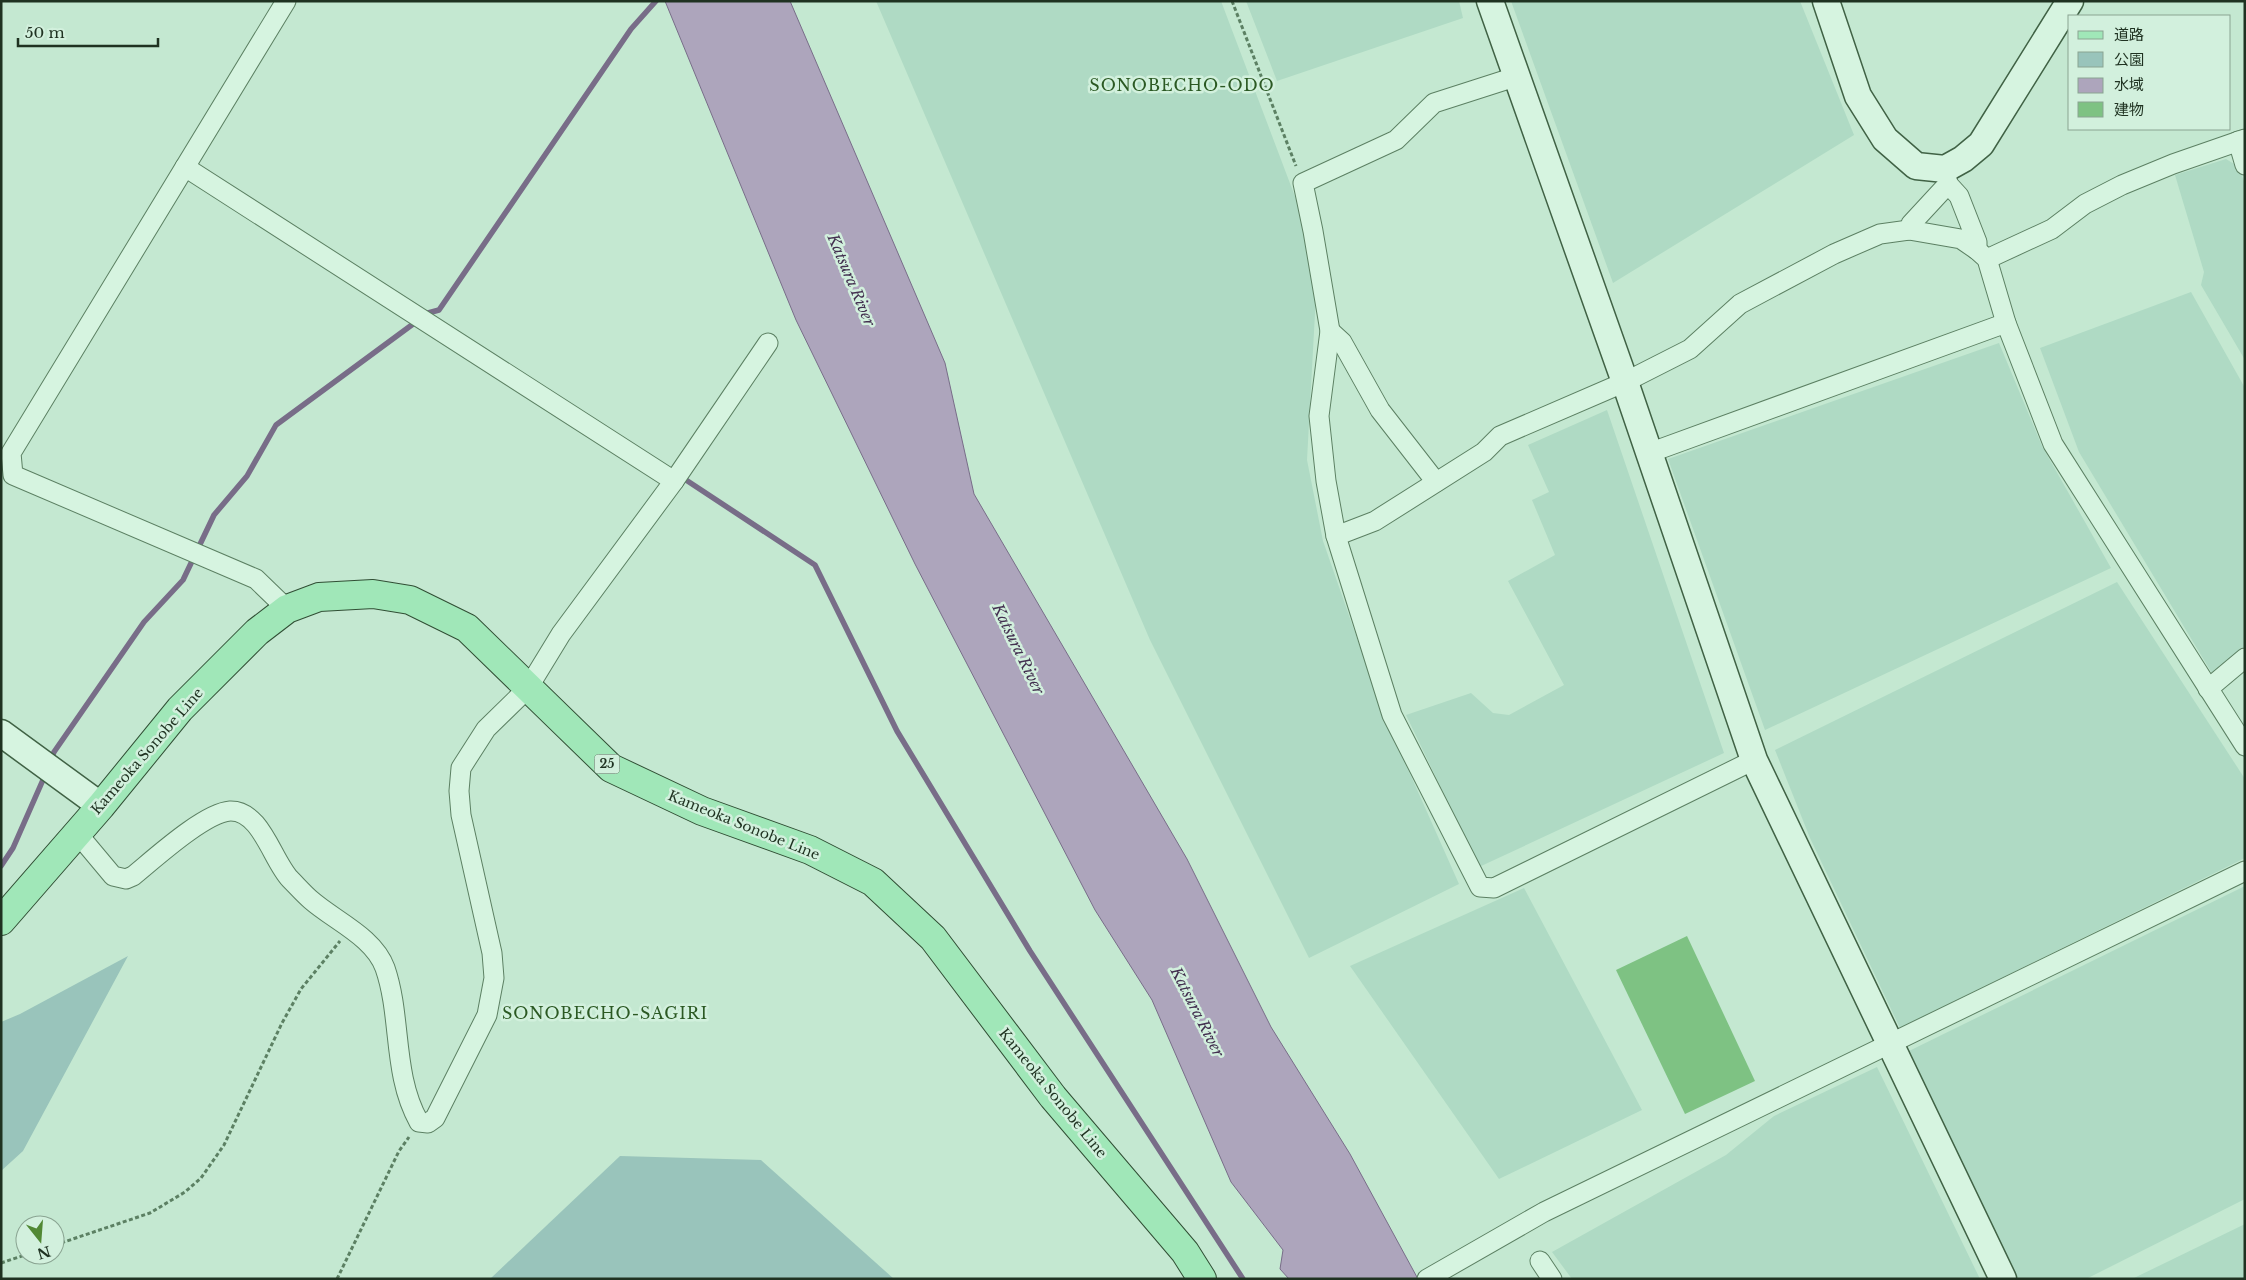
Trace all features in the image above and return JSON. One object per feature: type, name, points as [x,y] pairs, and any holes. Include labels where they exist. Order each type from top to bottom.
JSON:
[{"type":"main road","name":"Kameoka Sonobe Line","points":[[1,921],[101,806],[180,709],[257,632],[287,609],[319,597],[372,594],[410,600],[467,628],[611,768],[702,811],[810,850],[873,882],[933,938],[1052,1097],[1185,1252],[1202,1279]]},
{"type":"street","points":[[286,1],[11,453],[14,475],[256,579],[287,609]]},
{"type":"street","points":[[1490,1],[1625,382],[1754,760],[2003,1279]]},
{"type":"street","points":[[1826,1],[1858,96],[1885,139],[1916,166],[1946,177],[1959,196],[2053,444],[2245,746]]},
{"type":"street","points":[[1909,230],[1911,224],[1946,177],[1981,144],[2070,1]]},
{"type":"street","points":[[1518,76],[1434,103],[1396,140],[1303,183],[1330,331],[1319,416],[1326,481],[1336,536],[1392,714],[1480,887],[1494,888],[1754,760]]},
{"type":"street","points":[[1982,254],[2052,229],[2085,204],[2122,185],[2173,164],[2242,140],[2245,165]]},
{"type":"street","points":[[184,167],[674,481]]},
{"type":"street","points":[[1336,536],[1375,521],[1484,452],[1500,436],[1625,382],[1690,349],[1740,304],[1834,254],[1870,238],[1880,234],[1909,230],[1961,239],[1982,254]]},
{"type":"street","points":[[1649,453],[2006,323]]},
{"type":"street","points":[[1330,331],[1342,342],[1380,410],[1436,482]]},
{"type":"street","points":[[77,833],[113,876],[126,879],[133,876],[172,843],[210,818],[230,811],[244,814],[257,825],[284,873],[311,900],[350,929],[376,952],[384,966],[390,983],[397,1047],[411,1108],[419,1122],[428,1123],[435,1118],[487,1015],[494,978],[492,953],[461,815],[459,791],[461,768],[486,729],[528,688],[561,634],[674,481],[768,343]]},
{"type":"street","points":[[2208,689],[2245,658]]},
{"type":"street","points":[[1,734],[101,806]]},
{"type":"street","points":[[1427,1279],[1544,1212],[2245,871]]},
{"type":"street","points":[[1540,1261],[1552,1279]]},
{"type":"path","points":[[1232,1],[1303,183]]},
{"type":"path","points":[[65,1242],[150,1213],[185,1192],[201,1178],[224,1145],[282,1023],[301,989],[350,929]]},
{"type":"path","points":[[337,1279],[399,1151],[419,1122]]},
{"type":"path","points":[[1,1263],[15,1258]]},
{"type":"green space","points":[[876,1],[1221,1],[1305,223],[1316,295],[1307,460],[1323,541],[1383,713],[1459,884],[1309,958],[1150,640]]},
{"type":"green space","points":[[1246,1],[1459,1],[1463,18],[1277,81]]},
{"type":"green space","points":[[1511,1],[1800,1],[1854,135],[1613,283]]},
{"type":"green space","points":[[2226,159],[2239,167],[2245,184],[2245,360],[2201,285],[2204,272],[2175,175]]},
{"type":"green space","points":[[2191,292],[2245,388],[2245,646],[2213,675],[2079,452],[2040,348]]},
{"type":"green space","points":[[1999,343],[2042,446],[2111,568],[1765,730],[1668,459]]},
{"type":"green space","points":[[1607,410],[1724,753],[1479,867],[1406,715],[1471,693],[1493,713],[1509,715],[1564,685],[1508,581],[1555,555],[1532,500],[1549,492],[1528,445]]},
{"type":"green space","points":[[2117,582],[2245,779],[2245,858],[1900,1028],[1810,838],[1775,750]]},
{"type":"green space","points":[[2245,886],[2245,1199],[2086,1279],[2016,1279],[1907,1052]]},
{"type":"green space","points":[[1524,888],[1642,1110],[1499,1179],[1350,966]]},
{"type":"green space","points":[[128,956],[23,1151],[1,1171],[1,1022],[20,1014]]},
{"type":"green space","points":[[1877,1067],[1980,1279],[1572,1279],[1552,1252],[1726,1155],[1774,1116]]},
{"type":"green space","points":[[620,1156],[761,1160],[894,1279],[490,1279]]},
{"type":"green space","points":[[2245,1224],[2245,1279],[2132,1279]]},
{"type":"water","name":"Katsura River","points":[[665,1],[790,1],[945,363],[974,494],[1187,859],[1271,1027],[1350,1154],[1418,1279],[1289,1279],[1280,1269],[1283,1250],[1231,1182],[1152,1000],[1095,910],[915,564],[796,320]]},
{"type":"building","points":[[1687,936],[1755,1081],[1685,1114],[1616,970]]},
{"type":"waterway","points":[[50,762],[54,752],[144,622],[183,580],[214,515],[247,476],[276,425],[428,313],[439,310],[631,29],[656,1]]},
{"type":"waterway","points":[[686,480],[815,565],[897,731],[1030,951],[1243,1279]]},
{"type":"waterway","points":[[1,866],[13,848],[46,773]]},
{"type":"district","name":"SONOBECHO-ODO","points":[[1182,85]]},
{"type":"district","name":"SONOBECHO-SAGIRI","points":[[605,1013]]}]
